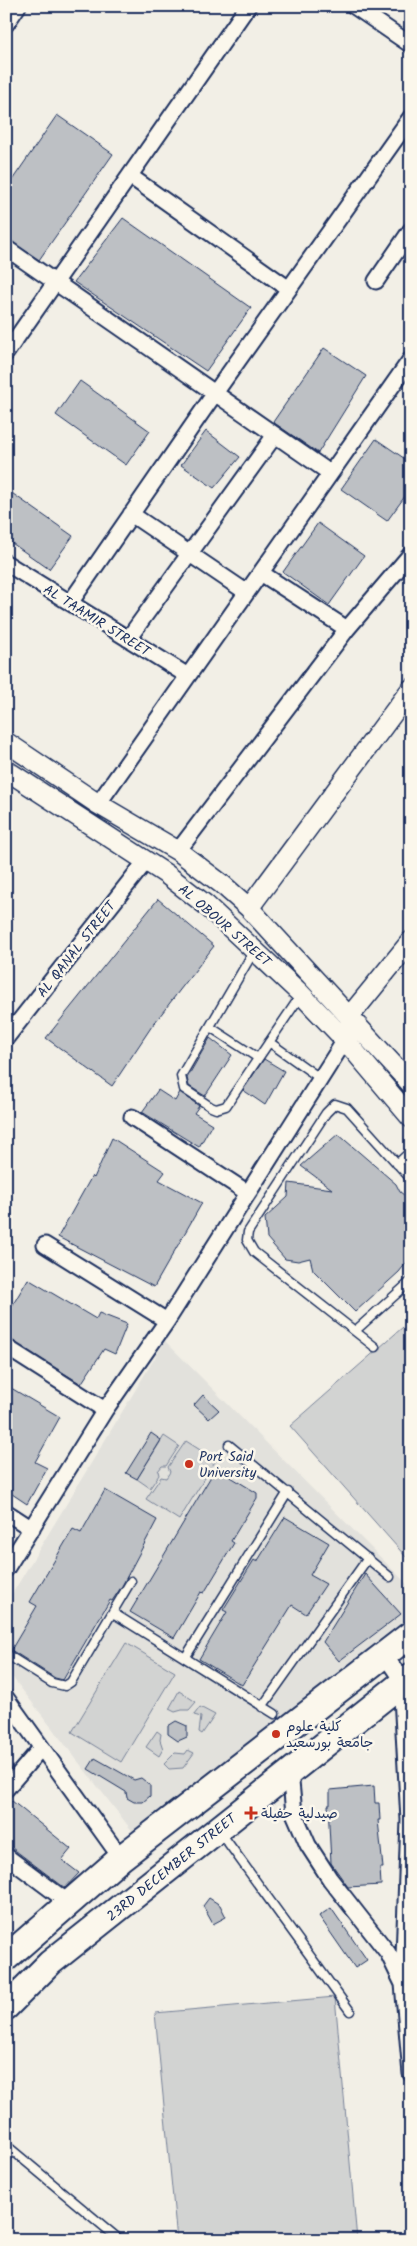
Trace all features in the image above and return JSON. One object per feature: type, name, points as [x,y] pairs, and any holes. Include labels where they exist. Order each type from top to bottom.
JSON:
[{"type":"main road","points":[[9,1951],[121,1858],[282,1719],[384,1654],[411,1634]]},
{"type":"main road","name":"23RD DECEMBER STREET","points":[[6,2007],[50,1963],[406,1680]]},
{"type":"street","points":[[6,24],[18,6]]},
{"type":"street","points":[[6,353],[248,6]]},
{"type":"street","points":[[354,6],[370,11],[411,45]]},
{"type":"street","points":[[70,603],[215,393],[411,117]]},
{"type":"street","points":[[130,176],[289,289]]},
{"type":"street","points":[[376,281],[411,230]]},
{"type":"street","points":[[6,248],[330,473]]},
{"type":"street","points":[[98,804],[411,359]]},
{"type":"street","points":[[128,639],[275,435]]},
{"type":"street","points":[[131,514],[246,592]]},
{"type":"street","points":[[178,851],[347,629],[411,554]]},
{"type":"street","name":"AL TAAMIR STREET","points":[[6,563],[188,676]]},
{"type":"street","points":[[260,573],[347,629]]},
{"type":"street","points":[[248,908],[411,689]]},
{"type":"street","name":"AL OBOUR STREET","points":[[6,742],[98,804],[178,851],[223,885],[248,908],[411,1084]]},
{"type":"street","name":"AL OBOUR STREET","points":[[6,770],[146,861],[206,905],[301,994],[345,1040],[411,1118]]},
{"type":"street","name":"AL QANAL STREET","points":[[6,1038],[146,861]]},
{"type":"street","points":[[349,1017],[411,941]]},
{"type":"street","points":[[6,1569],[105,1410],[167,1321],[345,1040]]},
{"type":"street","points":[[132,1117],[248,1193]]},
{"type":"street","points":[[45,1244],[167,1321]]},
{"type":"street","points":[[6,1347],[105,1410]]},
{"type":"street","points":[[6,1512],[32,1530]]},
{"type":"street","points":[[384,1654],[406,1680],[409,1820],[407,1983],[411,2074]]},
{"type":"street","points":[[6,1698],[121,1858]]},
{"type":"street","points":[[6,1789],[42,1748]]},
{"type":"street","points":[[290,1772],[294,1813],[308,1845],[330,1879],[388,1953],[407,1983]]},
{"type":"street","points":[[6,1856],[68,1903]]},
{"type":"lane","points":[[255,950],[180,1076],[181,1086],[187,1092],[216,1109],[226,1106],[301,994]]},
{"type":"lane","points":[[210,1027],[258,1058]]},
{"type":"lane","points":[[269,1042],[321,1079]]},
{"type":"lane","points":[[375,1347],[254,1252],[247,1240],[248,1232],[326,1113],[335,1104],[347,1108],[411,1179]]},
{"type":"lane","points":[[397,1164],[411,1151]]},
{"type":"lane","points":[[355,1331],[411,1281]]},
{"type":"lane","points":[[229,1445],[390,1577]]},
{"type":"lane","points":[[185,1658],[288,1492]]},
{"type":"lane","points":[[262,1707],[368,1558]]},
{"type":"lane","points":[[6,1654],[52,1683],[65,1686],[75,1677],[131,1582]]},
{"type":"lane","points":[[113,1613],[282,1719]]},
{"type":"lane","points":[[218,1830],[350,2010]]},
{"type":"lane","points":[[6,2145],[120,2240]]},
{"type":"shaded area","points":[[411,1320],[411,1553],[406,1557],[290,1426]]},
{"type":"shaded area","name":"Port Said University","points":[[165,1341],[411,1588],[411,1615],[133,1832],[6,1669],[6,1604]]},
{"type":"shaded area","points":[[164,1436],[179,1446],[166,1466],[162,1466],[158,1471],[159,1475],[150,1488],[137,1479]]},
{"type":"shaded area","points":[[186,1441],[216,1460],[179,1520],[146,1499],[161,1477],[166,1478],[170,1472],[168,1467]]},
{"type":"shaded area","points":[[126,1643],[175,1672],[121,1762],[72,1732]]},
{"type":"shaded area","points":[[179,1691],[196,1702],[189,1710],[175,1712],[169,1709]]},
{"type":"shaded area","points":[[200,1707],[215,1715],[202,1734],[199,1732],[201,1717],[194,1715]]},
{"type":"shaded area","points":[[157,1731],[161,1734],[160,1740],[163,1749],[159,1756],[146,1747]]},
{"type":"shaded area","points":[[188,1750],[194,1753],[183,1768],[169,1769],[164,1764],[175,1753],[185,1754]]},
{"type":"shaded area","points":[[335,1997],[357,2240],[177,2240],[155,2013]]},
{"type":"building","points":[[57,115],[113,154],[39,260],[6,238],[6,189]]},
{"type":"building","points":[[123,218],[251,308],[206,371],[74,282]]},
{"type":"building","points":[[324,348],[366,376],[318,453],[273,422]]},
{"type":"building","points":[[80,381],[150,431],[126,465],[56,415]]},
{"type":"building","points":[[206,431],[240,457],[214,488],[181,465]]},
{"type":"building","points":[[376,439],[411,463],[411,488],[387,521],[341,489]]},
{"type":"building","points":[[6,489],[73,536],[49,569],[6,539]]},
{"type":"building","points":[[318,523],[364,556],[329,605],[283,572]]},
{"type":"building","points":[[158,899],[214,946],[152,1026],[112,1086],[46,1038]]},
{"type":"building","points":[[210,1038],[232,1055],[205,1096],[189,1086],[187,1078]]},
{"type":"building","points":[[264,1059],[284,1071],[265,1105],[243,1090]]},
{"type":"building","points":[[158,1090],[175,1101],[180,1092],[199,1106],[194,1113],[212,1124],[199,1147],[142,1112]]},
{"type":"building","points":[[338,1134],[396,1184],[400,1192],[411,1200],[411,1257],[399,1272],[355,1312],[313,1270],[310,1258],[298,1261],[285,1259],[267,1238],[265,1218],[288,1197],[289,1183],[332,1189],[301,1166]]},
{"type":"building","points":[[112,1138],[165,1172],[159,1180],[202,1203],[154,1287],[58,1237],[92,1176],[94,1178]]},
{"type":"building","points":[[28,1279],[96,1319],[99,1313],[127,1324],[115,1354],[104,1349],[81,1384],[6,1337],[6,1316]]},
{"type":"building","points":[[6,1385],[60,1417],[35,1462],[47,1468],[27,1504],[6,1490]]},
{"type":"building","points":[[203,1395],[219,1410],[209,1419],[194,1405]]},
{"type":"building","points":[[151,1433],[161,1440],[137,1479],[126,1473]]},
{"type":"building","points":[[216,1468],[257,1493],[257,1498],[231,1541],[234,1543],[204,1593],[201,1592],[174,1638],[130,1612]]},
{"type":"building","points":[[105,1490],[157,1520],[122,1586],[112,1601],[110,1600],[63,1680],[55,1678],[11,1650],[37,1606],[30,1602],[73,1529],[81,1533]]},
{"type":"building","points":[[285,1517],[329,1543],[310,1575],[326,1584],[306,1614],[292,1605],[242,1685],[199,1659],[227,1612],[223,1610],[254,1560],[257,1562]]},
{"type":"building","points":[[365,1574],[401,1614],[339,1661],[323,1642]]},
{"type":"building","points":[[176,1721],[187,1726],[187,1737],[178,1741],[168,1734],[168,1726]]},
{"type":"building","points":[[95,1758],[134,1780],[141,1778],[150,1785],[150,1796],[143,1802],[134,1802],[127,1798],[126,1792],[88,1769]]},
{"type":"building","points":[[374,1786],[375,1803],[379,1803],[380,1820],[378,1820],[383,1868],[380,1868],[381,1885],[348,1887],[331,1863],[328,1805],[330,1805],[330,1790]]},
{"type":"building","points":[[12,1801],[71,1849],[62,1860],[79,1873],[65,1888],[12,1848],[6,1847],[6,1807]]},
{"type":"building","points":[[209,1898],[220,1905],[226,1917],[213,1924],[203,1906]]},
{"type":"building","points":[[331,1908],[367,1960],[355,1968],[319,1916]]},
{"type":"place","name":"Port Said University","points":[[189,1464]]},
{"type":"place","name":"كلية علوم جامعة بورسعيد","points":[[276,1734]]},
{"type":"place","name":"صيدلية حفيلة","points":[[251,1813]]}]
